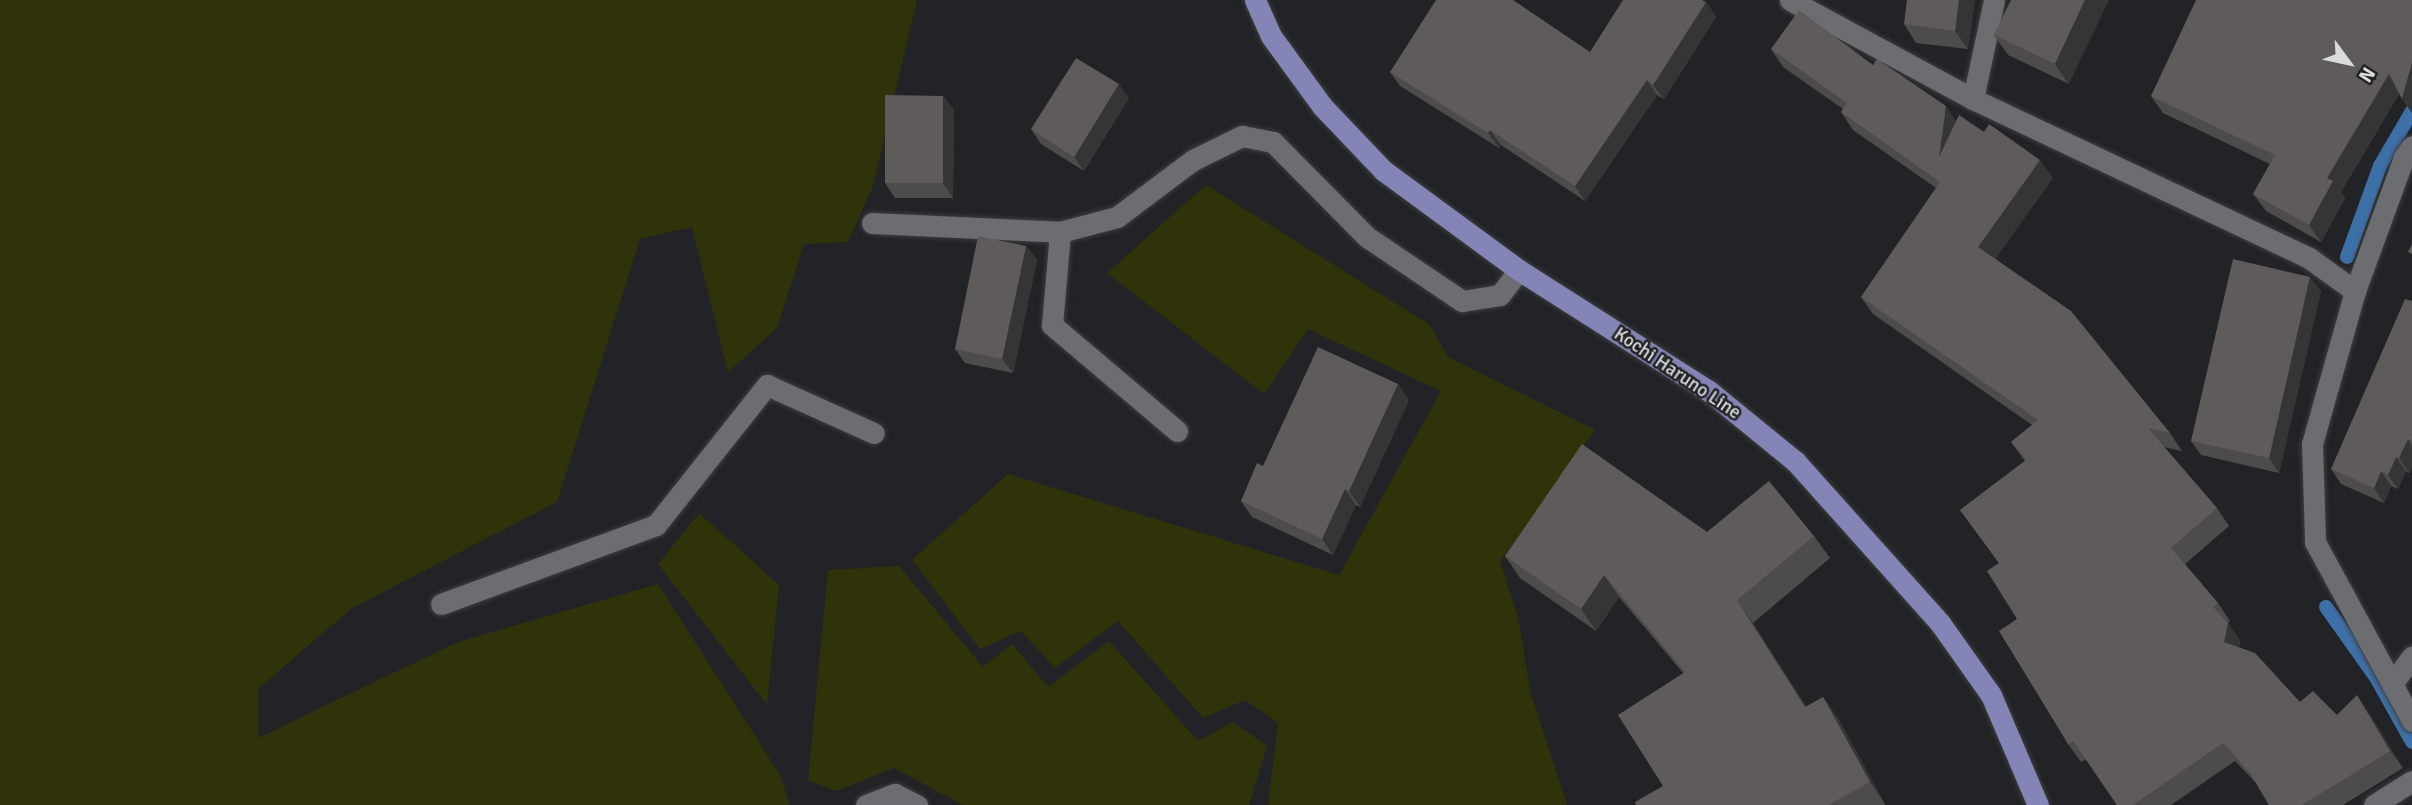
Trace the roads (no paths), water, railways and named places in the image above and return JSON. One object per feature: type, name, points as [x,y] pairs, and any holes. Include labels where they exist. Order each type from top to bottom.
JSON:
[{"type":"main road","name":"Kochi Haruno Line","points":[[1255,0],[1271,36],[1322,106],[1384,171],[1519,270],[1709,391],[1796,462],[1940,623],[1991,695],[2038,805]]},
{"type":"street","points":[[1790,0],[1973,99],[2309,258],[2355,291]]},
{"type":"street","points":[[1973,99],[1994,0]]},
{"type":"street","points":[[872,223],[1060,232],[1116,218],[1194,160],[1242,136],[1273,142],[1367,237],[1462,301],[1500,295],[1519,270]]},
{"type":"street","points":[[2412,146],[2404,157],[2404,185],[2355,291],[2312,444],[2315,542],[2412,721]]},
{"type":"street","points":[[1060,232],[1052,325],[1177,430]]},
{"type":"street","points":[[442,604],[656,525],[767,385],[874,433]]},
{"type":"street","points":[[2392,684],[2412,656]]},
{"type":"street","points":[[2374,805],[2412,781]]},
{"type":"street","points":[[876,803],[895,794],[917,805]]},
{"type":"waterway","points":[[2347,257],[2380,166],[2412,111]]},
{"type":"waterway","points":[[2326,607],[2377,679],[2412,742]]}]
